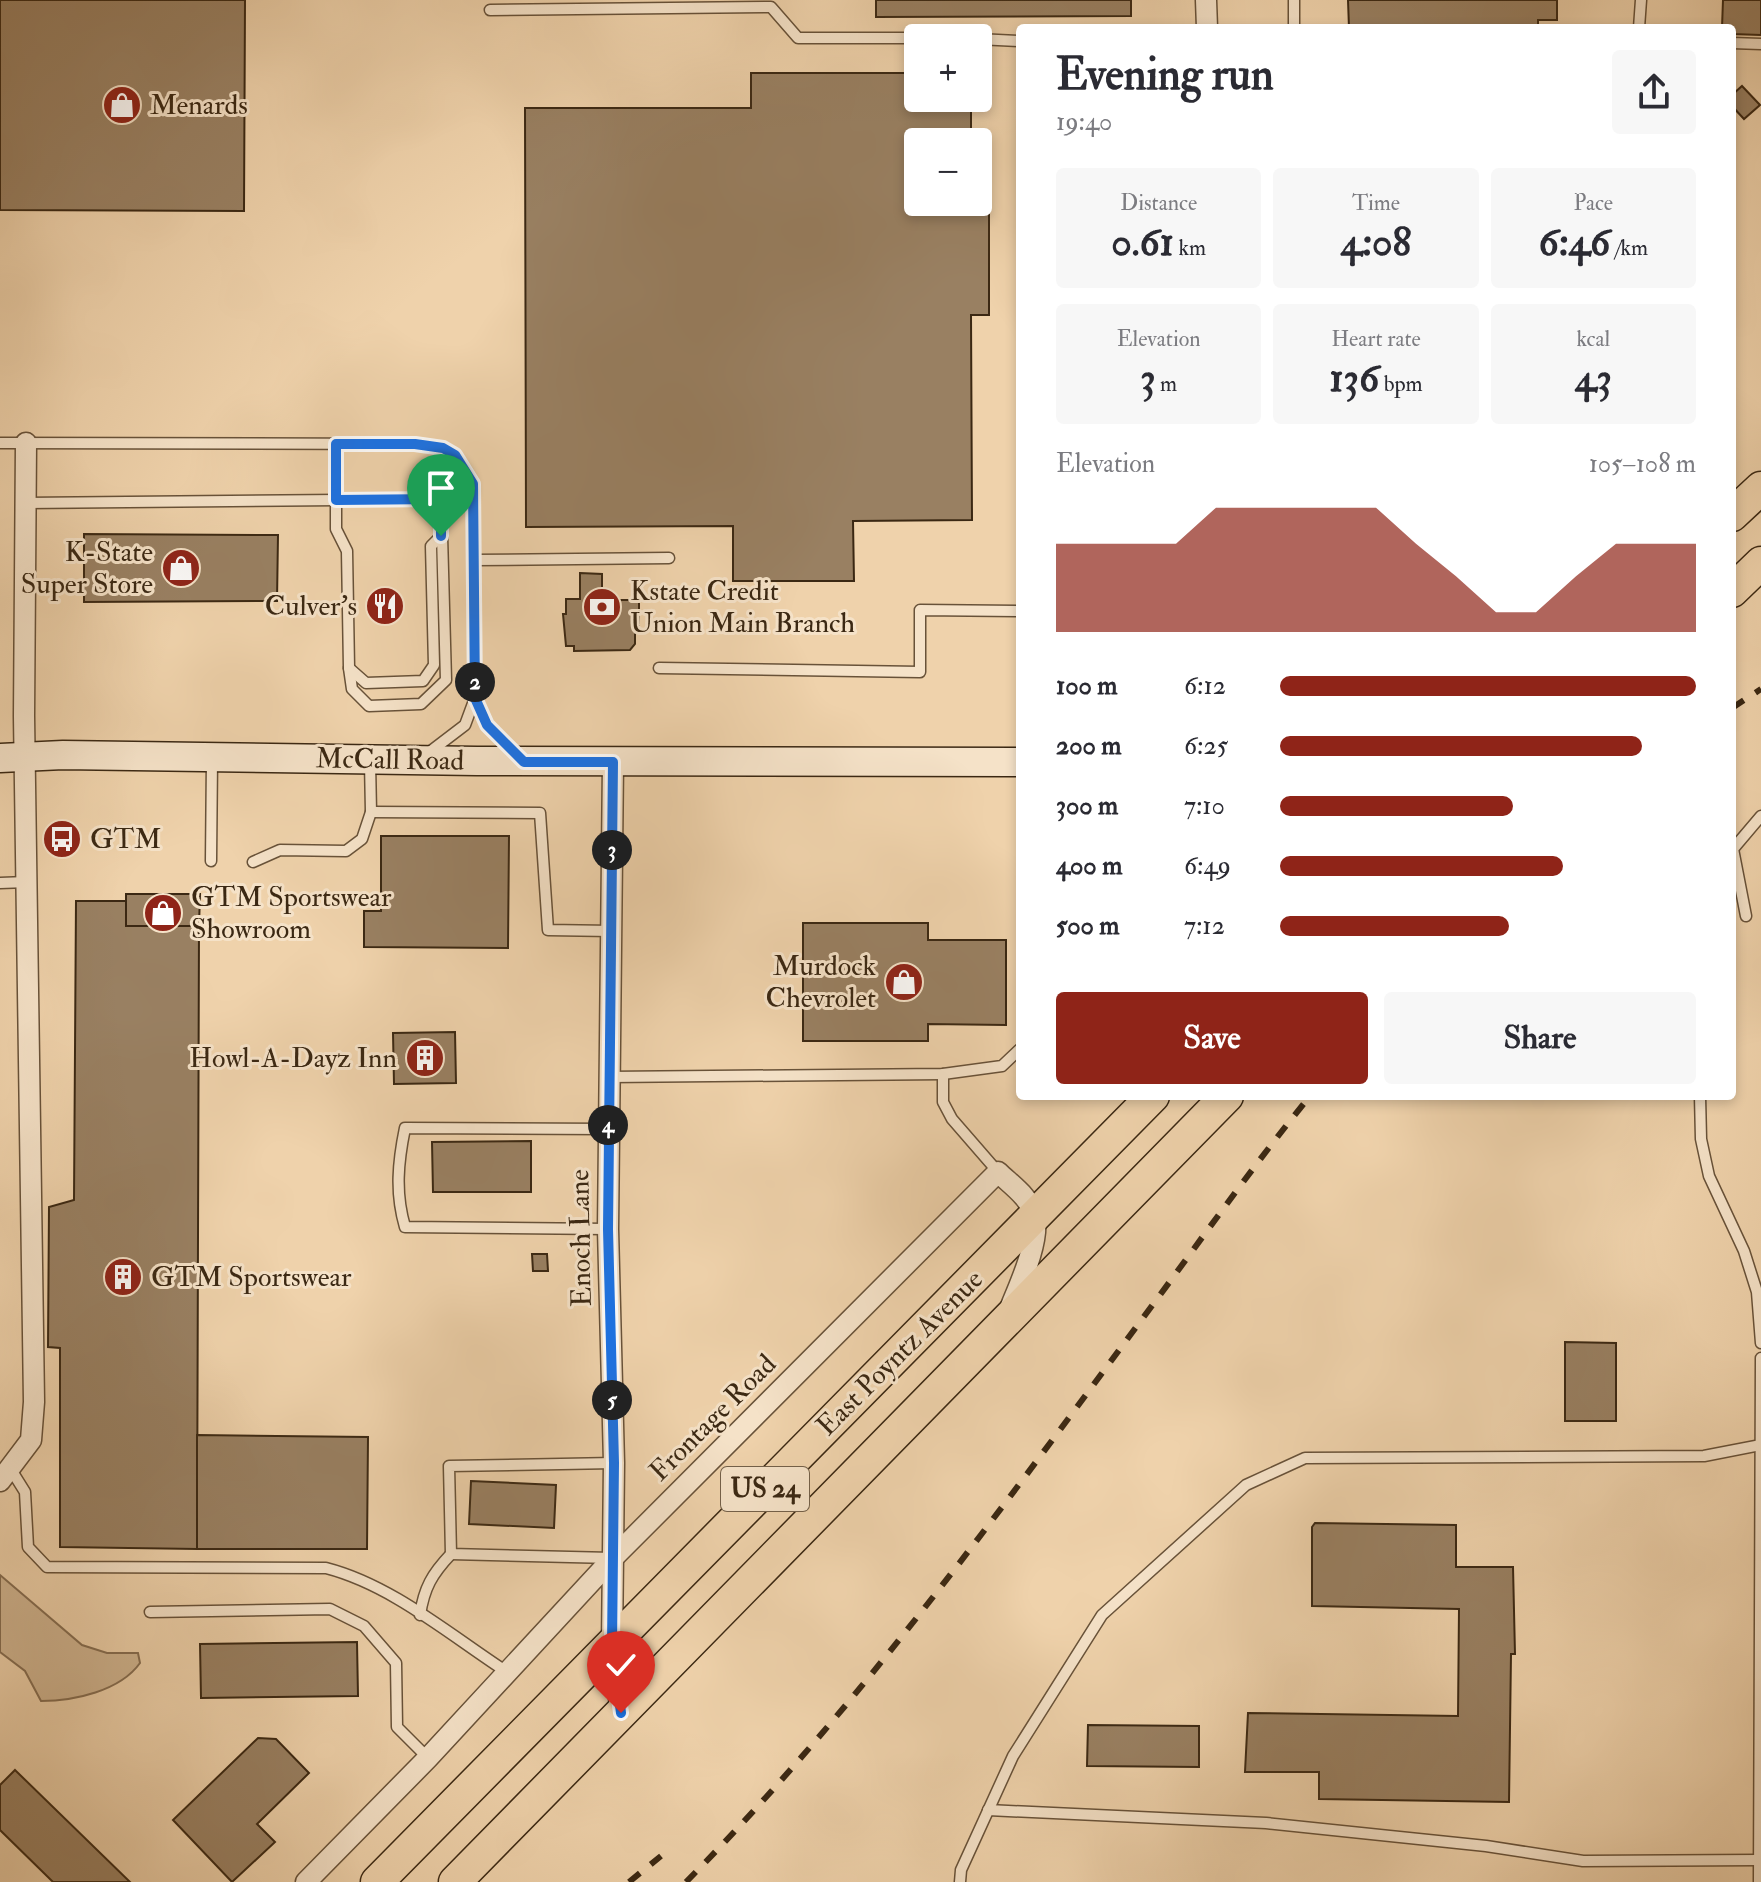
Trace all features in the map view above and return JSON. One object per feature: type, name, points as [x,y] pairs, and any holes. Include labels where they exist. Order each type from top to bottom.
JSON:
[{"type":"highway","points":[[1736,511],[1761,488]]},
{"type":"highway","points":[[1736,587],[1761,563]]},
{"type":"highway","name":"East Poyntz Avenue","points":[[377,1882],[1149,1100]]},
{"type":"highway","name":"East Poyntz Avenue","points":[[455,1882],[1223,1100]]},
{"type":"main road","name":"McCall Road","points":[[12,757],[524,762],[1016,762]]},
{"type":"street","points":[[1206,0],[1207,24]]},
{"type":"street","points":[[5,1474],[31,1440],[34,1402],[27,882],[12,757],[26,443]]},
{"type":"street","name":"Enoch Lane","points":[[613,762],[608,1229],[614,1463],[612,1645],[621,1713]]},
{"type":"street","points":[[998,1172],[1025,1198],[1035,1216],[1025,1272],[1005,1319]]},
{"type":"street","name":"Frontage Road","points":[[306,1882],[428,1758],[613,1558],[998,1172]]},
{"type":"lane","points":[[1294,0],[1294,24]]},
{"type":"lane","points":[[1639,24],[1641,0]]},
{"type":"lane","points":[[490,10],[771,4],[798,38],[904,38]]},
{"type":"lane","points":[[992,40],[1016,41]]},
{"type":"lane","points":[[1736,43],[1761,44]]},
{"type":"lane","points":[[0,443],[428,445],[455,455],[473,484],[475,698],[465,725],[419,760]]},
{"type":"lane","points":[[336,444],[336,529],[347,551],[349,668],[352,689],[369,706],[421,704],[446,680],[441,499]]},
{"type":"lane","points":[[25,503],[455,499]]},
{"type":"lane","points":[[349,668],[366,683],[423,681],[434,665],[431,546],[441,536]]},
{"type":"lane","points":[[474,560],[669,558]]},
{"type":"lane","points":[[659,668],[920,672],[920,610],[1016,611]]},
{"type":"lane","points":[[475,698],[487,725],[524,762]]},
{"type":"lane","points":[[211,861],[212,757]]},
{"type":"lane","points":[[253,862],[280,850],[346,851],[362,839],[371,812],[370,760]]},
{"type":"lane","points":[[371,812],[540,813],[548,930],[612,931]]},
{"type":"lane","points":[[1736,845],[1761,816]]},
{"type":"lane","points":[[1736,869],[1746,916]]},
{"type":"lane","points":[[0,883],[27,882]]},
{"type":"lane","points":[[609,1077],[943,1074],[1002,1066],[1016,1053]]},
{"type":"lane","points":[[943,1074],[943,1102],[952,1119],[998,1172]]},
{"type":"lane","points":[[1700,1100],[1701,1139],[1709,1176],[1744,1251],[1757,1292],[1761,1343]]},
{"type":"lane","points":[[608,1129],[405,1128],[399,1156],[397,1201],[405,1227],[608,1229]]},
{"type":"lane","points":[[1759,1882],[1761,1358]]},
{"type":"lane","points":[[960,1882],[961,1870],[1013,1756],[1102,1615],[1246,1485],[1305,1458],[1704,1456],[1760,1445]]},
{"type":"lane","points":[[420,1615],[424,1591],[433,1574],[451,1554],[449,1466],[614,1463]]},
{"type":"lane","points":[[5,1474],[25,1492],[28,1547],[47,1567],[326,1568],[352,1575],[507,1672]]},
{"type":"lane","points":[[451,1554],[613,1558]]},
{"type":"lane","points":[[150,1612],[330,1609],[364,1626],[396,1663],[397,1727],[428,1758]]},
{"type":"lane","points":[[988,1810],[1266,1823],[1486,1846],[1583,1861],[1759,1860]]},
{"type":"shaded area","points":[[0,1575],[82,1645],[107,1653],[138,1653],[140,1663],[121,1681],[109,1687],[68,1699],[41,1701],[25,1671],[0,1652]]},
{"type":"building","name":"Menards","points":[[0,0],[245,0],[244,211],[0,210]]},
{"type":"building","points":[[876,0],[1131,0],[1131,16],[876,17]]},
{"type":"building","points":[[1348,0],[1557,0],[1557,20],[1538,20],[1538,24],[1349,24]]},
{"type":"building","points":[[1723,0],[1761,0],[1761,35],[1736,34],[1736,24],[1722,24]]},
{"type":"building","points":[[751,73],[904,73],[904,112],[971,112],[971,128],[904,128],[904,216],[989,216],[989,315],[971,315],[972,520],[853,521],[854,581],[733,581],[733,526],[526,527],[525,108],[751,108]]},
{"type":"building","points":[[1742,86],[1760,105],[1744,119],[1736,110],[1736,91]]},
{"type":"building","name":"K-State Super Store","points":[[84,534],[278,535],[277,601],[84,602]]},
{"type":"building","name":"Kstate Credit Union Main Branch","points":[[580,573],[602,574],[602,600],[639,600],[639,628],[635,628],[635,644],[630,650],[574,651],[574,646],[566,646],[563,614],[566,614],[566,599],[580,599]]},
{"type":"building","points":[[381,836],[509,836],[508,948],[364,947],[364,911],[381,911]]},
{"type":"building","name":"GTM Sportswear Showroom","points":[[126,894],[200,894],[199,926],[126,926]]},
{"type":"building","name":"GTM Sportswear","points":[[76,901],[126,901],[126,926],[199,926],[197,1549],[60,1547],[60,1348],[48,1347],[49,1207],[74,1200]]},
{"type":"building","name":"Murdock Chevrolet","points":[[803,923],[928,923],[928,940],[1006,940],[1006,1025],[928,1024],[928,1041],[803,1041]]},
{"type":"building","name":"Howl-A-Dayz Inn","points":[[455,1032],[456,1083],[394,1084],[393,1033]]},
{"type":"building","points":[[531,1141],[531,1192],[433,1192],[432,1142]]},
{"type":"building","points":[[532,1254],[547,1254],[548,1271],[533,1271]]},
{"type":"building","points":[[1565,1342],[1616,1343],[1616,1421],[1565,1421]]},
{"type":"building","points":[[197,1435],[368,1437],[367,1549],[197,1549]]},
{"type":"building","points":[[471,1481],[556,1485],[554,1528],[469,1524]]},
{"type":"building","points":[[1315,1523],[1456,1525],[1456,1567],[1513,1567],[1515,1654],[1511,1654],[1509,1802],[1319,1799],[1319,1772],[1245,1772],[1248,1713],[1458,1716],[1459,1609],[1312,1606],[1312,1527]]},
{"type":"building","points":[[357,1642],[358,1696],[201,1698],[200,1644]]},
{"type":"building","points":[[1088,1725],[1199,1726],[1199,1767],[1087,1766]]},
{"type":"building","points":[[258,1738],[276,1739],[309,1773],[257,1824],[275,1842],[232,1882],[173,1820]]},
{"type":"building","points":[[15,1770],[130,1882],[53,1882],[0,1830],[0,1785]]},
{"type":"railway","points":[[1736,705],[1761,689]]},
{"type":"railway","points":[[686,1882],[813,1744],[932,1599],[1307,1100]]},
{"type":"railway","points":[[629,1882],[661,1856]]},
{"type":"place","name":"Menards","points":[[122,105]]},
{"type":"place","name":"K-State Super Store","points":[[181,568]]},
{"type":"place","name":"Culver's","points":[[385,606]]},
{"type":"place","name":"Kstate Credit Union Main Branch","points":[[602,607]]},
{"type":"place","name":"GTM","points":[[62,839]]},
{"type":"place","name":"GTM Sportswear Showroom","points":[[163,913]]},
{"type":"place","name":"Murdock Chevrolet","points":[[904,982]]},
{"type":"place","name":"Howl-A-Dayz Inn","points":[[425,1058]]},
{"type":"place","name":"GTM Sportswear","points":[[123,1277]]},
{"type":"route","points":[[441,536],[441,499],[336,500],[336,444],[428,445],[455,455],[473,484],[475,698],[487,725],[524,762],[613,762],[608,1229],[614,1463],[612,1645],[621,1713]]}]
